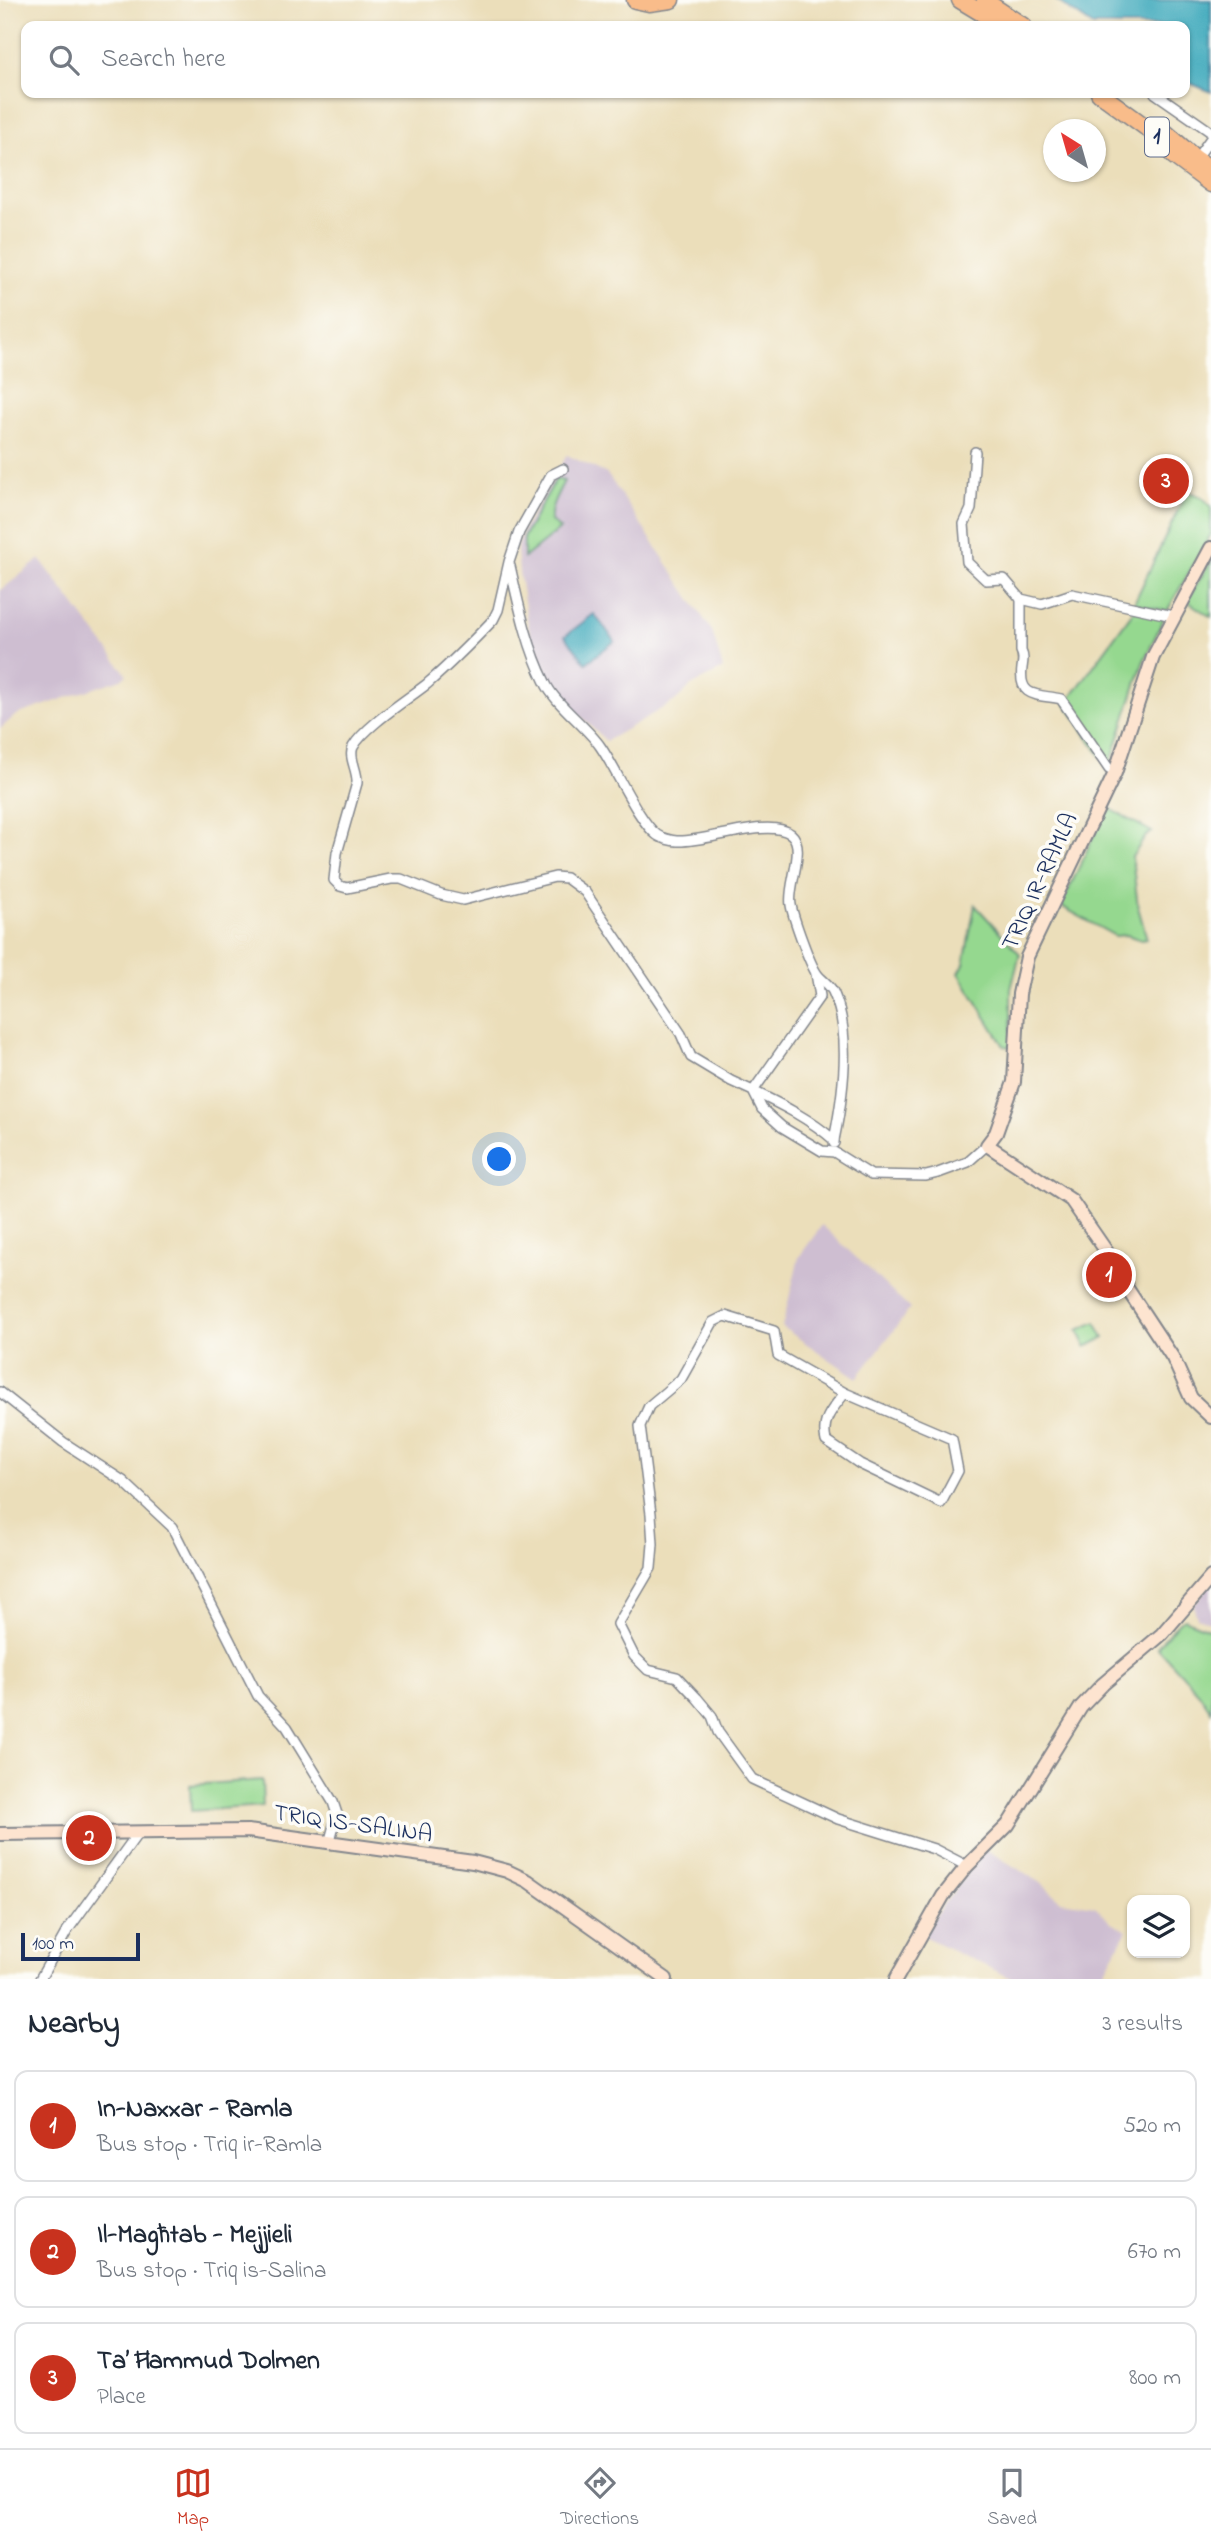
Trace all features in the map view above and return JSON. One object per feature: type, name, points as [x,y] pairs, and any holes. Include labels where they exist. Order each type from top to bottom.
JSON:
[{"type":"highway","points":[[635,0],[649,3],[671,0]]},
{"type":"highway","points":[[960,0],[995,21]]},
{"type":"highway","points":[[983,0],[1015,21]]},
{"type":"highway","name":"1","points":[[1106,98],[1151,131],[1175,157],[1211,184]]},
{"type":"highway","name":"1","points":[[1123,98],[1211,169]]},
{"type":"main road","name":"TRIQ IR-RAMLA","points":[[988,1145],[996,1133],[1014,1082],[1019,995],[1027,957],[1115,773],[1153,657],[1211,548]]},
{"type":"main road","points":[[988,1145],[1072,1200],[1173,1358],[1191,1398],[1211,1417]]},
{"type":"main road","points":[[896,1979],[943,1896],[967,1866],[1008,1825],[1081,1707],[1103,1684],[1162,1634],[1211,1577]]},
{"type":"main road","name":"TRIQ IS-SALINA","points":[[0,1833],[248,1831],[473,1862],[507,1871],[528,1881],[666,1979]]},
{"type":"street","points":[[1162,98],[1211,132]]},
{"type":"street","points":[[1196,159],[1211,138]]},
{"type":"street","points":[[975,452],[971,509],[964,524],[967,562],[986,580],[1004,579],[1021,599],[1042,604],[1072,594],[1173,615]]},
{"type":"street","points":[[563,469],[551,475],[519,532],[493,620],[434,677],[406,698],[354,747],[351,760],[358,774],[357,783],[337,853],[334,880],[340,887],[347,888],[401,879],[441,895],[463,900],[555,877],[566,878],[585,892],[681,1034],[691,1056],[731,1081],[785,1106],[834,1140]]},
{"type":"street","points":[[509,562],[530,650],[547,687],[600,746],[644,819],[657,835],[675,842],[773,828],[788,832],[794,837],[798,850],[790,886],[790,905],[816,974],[820,996],[753,1091]]},
{"type":"street","points":[[1021,599],[1023,687],[1029,693],[1040,697],[1061,699],[1109,769],[1115,773]]},
{"type":"street","points":[[816,974],[833,990],[842,1029],[843,1097],[834,1152]]},
{"type":"street","points":[[753,1091],[762,1109],[782,1127],[822,1152],[834,1152],[871,1175],[926,1176],[968,1162],[988,1145]]},
{"type":"street","points":[[845,1393],[831,1410],[823,1428],[826,1441],[860,1464],[941,1503],[958,1471],[952,1439],[845,1393],[778,1355],[774,1331],[725,1316],[713,1322],[681,1379],[649,1406],[640,1426],[651,1514],[651,1567],[618,1624],[634,1656],[648,1670],[677,1677],[697,1698],[712,1716],[718,1732],[752,1779],[838,1819],[934,1849],[967,1866]]},
{"type":"street","points":[[0,1392],[63,1442],[123,1481],[172,1527],[258,1696],[287,1727],[333,1802],[337,1814],[328,1844]]},
{"type":"street","points":[[40,1979],[67,1931],[138,1833]]},
{"type":"shaded area","points":[[567,455],[607,474],[712,631],[723,669],[691,686],[675,701],[606,741],[553,690],[531,641],[519,572],[517,550],[523,530]]},
{"type":"shaded area","points":[[40,559],[127,675],[16,715],[0,729],[0,591]]},
{"type":"shaded area","points":[[822,1225],[910,1309],[857,1378],[782,1327],[799,1257]]},
{"type":"shaded area","points":[[1211,1584],[1211,1623],[1197,1617],[1193,1605]]},
{"type":"shaded area","points":[[985,1849],[1040,1882],[1061,1901],[1095,1906],[1111,1922],[1127,1930],[1100,1979],[1013,1979],[921,1935]]},
{"type":"green space","points":[[556,479],[564,481],[553,506],[551,521],[560,529],[524,558],[524,536]]},
{"type":"green space","points":[[1187,491],[1202,497],[1211,506],[1211,534],[1167,611],[1134,603]]},
{"type":"green space","points":[[1211,560],[1211,617],[1187,601]]},
{"type":"green space","points":[[1135,609],[1164,618],[1143,663],[1109,768],[1066,704]]},
{"type":"green space","points":[[1107,807],[1152,832],[1146,836],[1132,857],[1138,907],[1147,939],[1141,940],[1127,935],[1115,936],[1061,906]]},
{"type":"green space","points":[[975,905],[1020,954],[1011,989],[1011,1047],[1004,1046],[959,973],[964,964]]},
{"type":"green space","points":[[1096,1322],[1104,1338],[1086,1347],[1078,1330]]},
{"type":"green space","points":[[1184,1619],[1211,1630],[1211,1711],[1199,1693],[1157,1647]]},
{"type":"green space","points":[[262,1780],[263,1806],[191,1811],[190,1785]]},
{"type":"water","points":[[1056,0],[1211,0],[1211,92],[1190,83],[1190,21],[1086,21]]},
{"type":"water","points":[[594,614],[615,641],[586,663],[565,636]]},
{"type":"place","name":"Ta’ Ħammud Dolmen","points":[[1166,481]]},
{"type":"place","name":"In-Naxxar - Ramla","points":[[1109,1275]]},
{"type":"place","name":"Il-Magħtab - Mejjieli","points":[[89,1838]]}]
